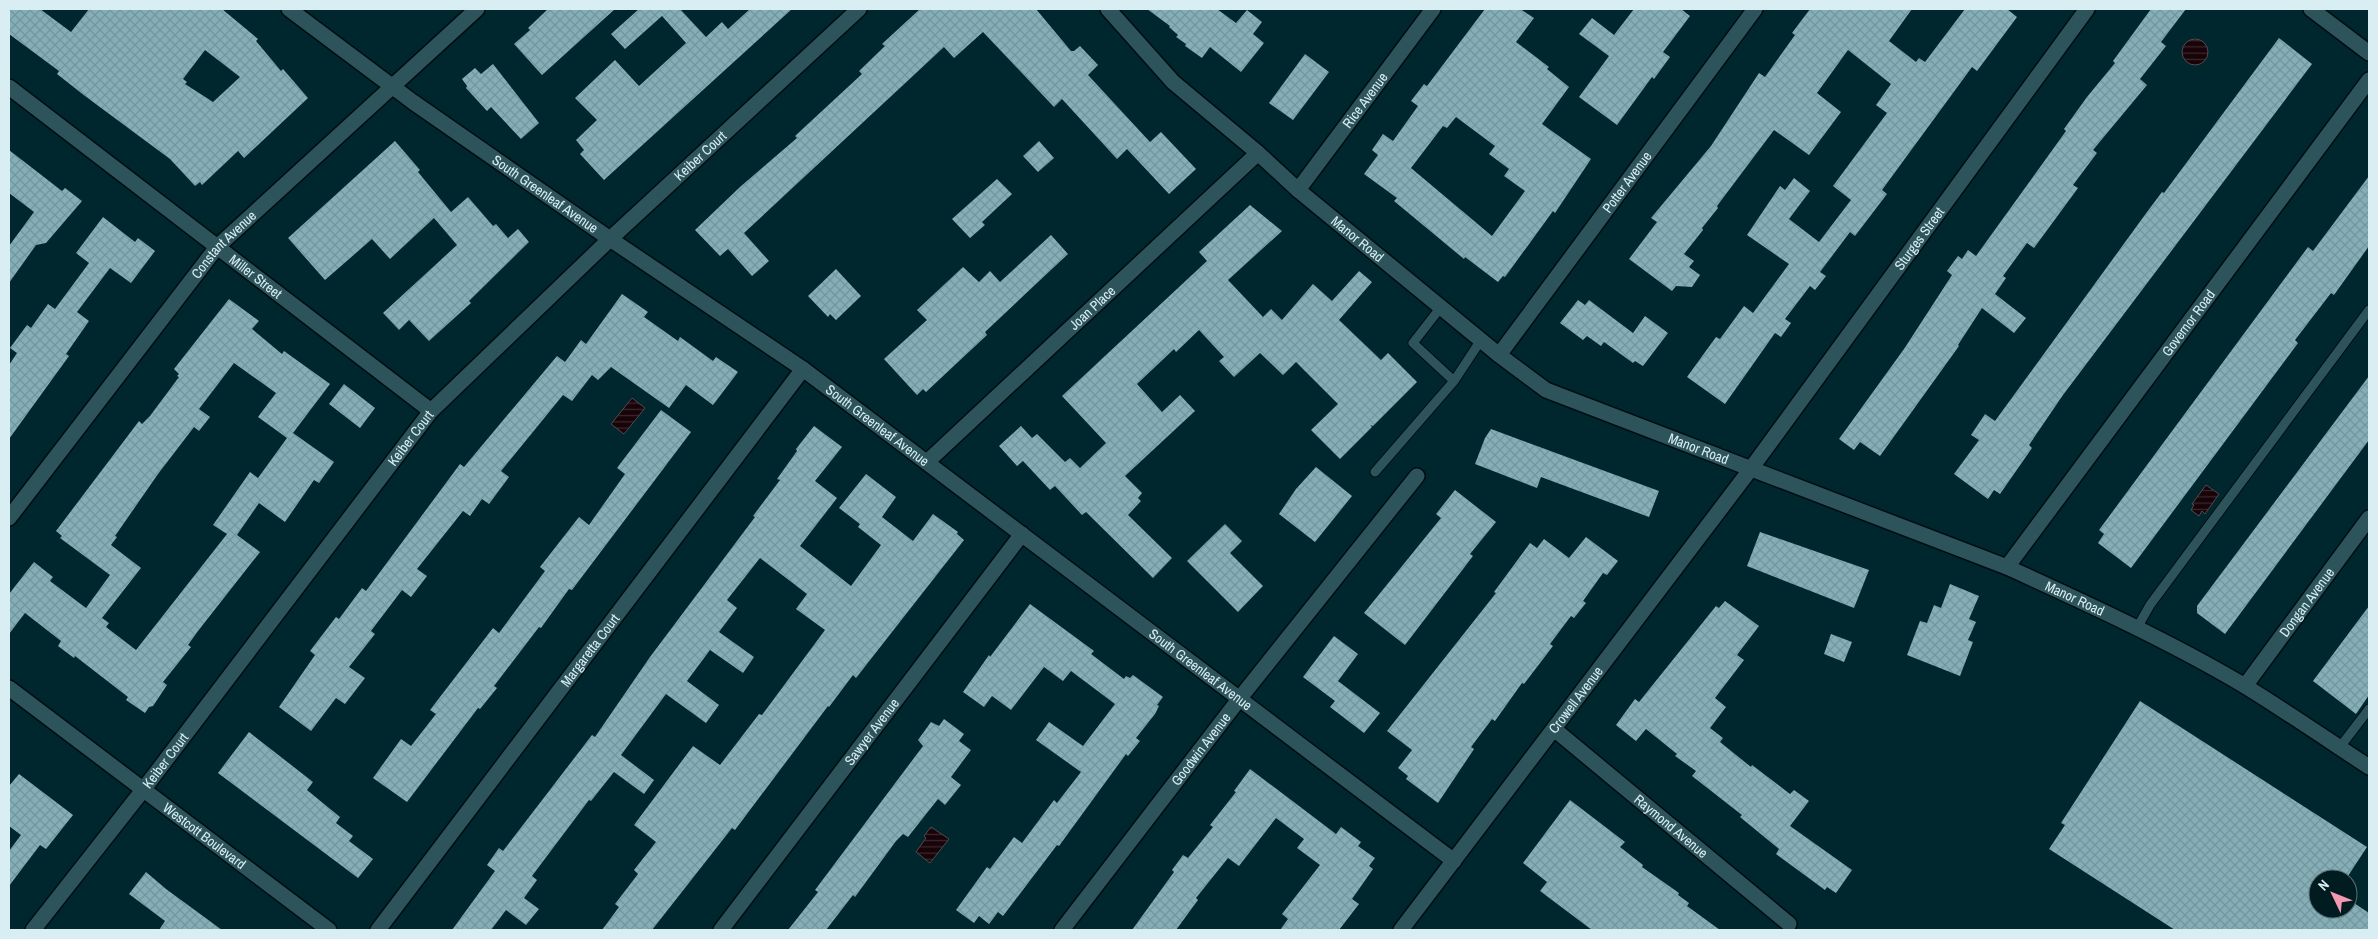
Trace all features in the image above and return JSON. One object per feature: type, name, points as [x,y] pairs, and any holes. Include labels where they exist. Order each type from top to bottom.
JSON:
[{"type":"street","name":"South Greenleaf Avenue","points":[[288,9],[391,86],[610,239],[803,369],[1454,861]]},
{"type":"street","name":"Constant Avenue","points":[[9,518],[217,246],[477,9]]},
{"type":"street","name":"Keiber Court","points":[[33,930],[144,790],[431,411],[610,239],[859,9]]},
{"type":"street","name":"Manor Road","points":[[1109,9],[1173,82],[1258,152],[1298,190],[1499,355],[1546,390],[2007,568],[2137,628],[2245,686],[2369,767]]},
{"type":"street","name":"Rice Avenue","points":[[1298,190],[1432,9]]},
{"type":"street","name":"Potter Avenue","points":[[1499,355],[1755,9]]},
{"type":"street","name":"Sturges Street","points":[[1750,470],[2087,9]]},
{"type":"street","points":[[2311,9],[2369,53]]},
{"type":"street","name":"Governor Road","points":[[2007,568],[2369,80]]},
{"type":"street","name":"Miller Street","points":[[9,87],[431,411]]},
{"type":"street","name":"Joan Place","points":[[927,462],[1258,152]]},
{"type":"street","name":"Margaretta Court","points":[[378,930],[803,369]]},
{"type":"street","name":"Crowell Avenue","points":[[1401,930],[1750,470]]},
{"type":"street","name":"Goodwin Avenue","points":[[1062,930],[1240,698],[1417,476]]},
{"type":"street","name":"Dongan Avenue","points":[[2245,686],[2369,518]]},
{"type":"street","name":"Sawyer Avenue","points":[[721,930],[1022,534]]},
{"type":"street","name":"Westcott Boulevard","points":[[9,688],[329,930]]},
{"type":"street","name":"Raymond Avenue","points":[[1554,730],[1789,924]]},
{"type":"lane","points":[[1441,307],[1413,343],[1454,381]]},
{"type":"lane","points":[[2137,628],[2150,605],[2369,310]]},
{"type":"lane","points":[[1375,472],[1454,381],[1481,340]]},
{"type":"lane","points":[[2340,747],[2369,709]]},
{"type":"shaded area","points":[[2195,39],[2204,43],[2208,52],[2204,61],[2195,65],[2186,61],[2182,52],[2186,43]]},
{"type":"shaded area","points":[[632,398],[645,408],[624,434],[611,424]]},
{"type":"shaded area","points":[[2206,485],[2219,494],[2205,514],[2202,511],[2199,516],[2191,510],[2194,505],[2192,504]]},
{"type":"shaded area","points":[[931,827],[949,839],[930,863],[916,852]]},
{"type":"building","points":[[9,9],[40,9],[71,32],[89,9],[222,9],[258,39],[256,41],[281,71],[283,69],[308,98],[244,158],[238,151],[202,185],[200,182],[195,186],[170,159],[85,96],[57,74],[59,71],[9,34]],"holes":[[[205,50],[240,77],[213,102],[185,84],[187,82],[183,79]]]},
{"type":"building","points":[[548,9],[615,9],[542,75],[514,44],[530,30],[528,28]]},
{"type":"building","points":[[639,9],[680,9],[706,37],[722,22],[728,29],[750,9],[792,9],[604,180],[580,154],[584,150],[576,140],[597,120],[575,98],[615,60],[639,86],[686,43],[662,16],[625,49],[611,34]]},
{"type":"building","points":[[920,9],[1036,9],[1071,51],[1080,46],[1098,65],[1088,75],[1150,142],[1161,132],[1196,169],[1169,194],[1127,149],[1117,159],[1062,99],[1054,107],[983,32],[954,58],[944,47],[744,233],[769,261],[752,276],[728,249],[720,256],[695,230],[740,187],[797,138],[795,136],[862,74],[859,71],[885,46],[882,44]]},
{"type":"building","points":[[1147,9],[1217,9],[1236,23],[1247,10],[1262,22],[1253,34],[1264,43],[1241,72],[1210,47],[1202,58],[1176,37],[1178,35],[1170,26]]},
{"type":"building","points":[[1485,9],[1520,9],[1534,18],[1516,42],[1549,67],[1547,69],[1569,87],[1542,124],[1591,159],[1555,213],[1553,211],[1505,277],[1503,276],[1498,282],[1465,257],[1464,259],[1394,201],[1397,198],[1364,174],[1378,155],[1372,150],[1383,134],[1393,141],[1418,106],[1411,101],[1424,84],[1427,86]],"holes":[[[1456,117],[1495,146],[1489,154],[1509,169],[1504,176],[1525,191],[1492,236],[1411,168],[1443,126],[1447,128]]]},
{"type":"building","points":[[1634,9],[1681,9],[1690,16],[1663,52],[1670,57],[1654,79],[1652,77],[1617,125],[1579,97],[1609,56],[1579,34],[1592,18],[1614,35]]},
{"type":"building","points":[[1810,9],[1912,9],[1889,41],[1916,62],[1919,58],[1925,62],[1965,9],[2007,9],[2017,17],[1977,71],[1972,67],[1882,190],[1887,194],[1855,236],[1850,232],[1820,272],[1826,276],[1815,290],[1810,286],[1785,319],[1791,323],[1781,337],[1775,333],[1725,404],[1687,377],[1716,337],[1720,339],[1744,306],[1753,313],[1789,264],[1747,235],[1780,186],[1785,190],[1794,178],[1810,191],[1789,219],[1819,242],[1851,200],[1833,186],[1887,113],[1876,105],[1891,84],[1848,50],[1817,93],[1841,112],[1809,155],[1774,130],[1684,254],[1694,261],[1689,267],[1700,275],[1692,287],[1676,286],[1672,291],[1629,259],[1657,222],[1651,218],[1711,146],[1759,73],[1765,77],[1795,35],[1792,33]]},
{"type":"building","points":[[2151,9],[2186,9],[2161,42],[2166,46],[2140,79],[2147,85],[2093,150],[2097,153],[2073,185],[2078,188],[2034,248],[2027,243],[2003,276],[2006,278],[1995,294],[2026,318],[2014,333],[1982,308],[1959,346],[1880,456],[1860,442],[1854,450],[1839,439],[1904,349],[1952,275],[1947,271],[1958,256],[1962,259],[1968,250],[1976,256],[2066,131],[2064,129],[2087,97],[2115,63],[2113,61]]},
{"type":"building","points":[[2279,38],[2312,64],[2063,395],[2029,445],[2032,448],[2000,494],[1994,490],[1988,499],[1954,474],[1979,440],[1971,435],[1985,414],[1995,421],[2147,212],[2162,192],[2164,193]]},
{"type":"building","points":[[1305,54],[1329,72],[1293,120],[1269,103]]},
{"type":"building","points":[[493,64],[539,123],[521,139],[491,107],[487,111],[466,88],[467,86],[462,79],[475,68],[481,74]]},
{"type":"building","points":[[395,141],[420,170],[418,172],[451,212],[468,197],[493,226],[496,224],[508,238],[518,229],[529,242],[469,301],[471,303],[429,341],[409,320],[399,330],[383,313],[457,245],[434,218],[390,259],[372,239],[325,280],[288,238]]},
{"type":"building","points":[[1039,141],[1054,158],[1038,172],[1023,156]]},
{"type":"building","points":[[9,150],[62,191],[65,188],[82,201],[46,243],[36,245],[9,283],[9,246],[34,212],[9,193]]},
{"type":"building","points":[[2369,176],[2369,246],[2334,295],[2331,293],[2295,340],[2298,343],[2131,568],[2098,543],[2104,534],[2099,530],[2308,247],[2313,251]]},
{"type":"building","points":[[997,179],[1012,194],[982,222],[985,225],[970,238],[952,219]]},
{"type":"building","points":[[1250,205],[1282,231],[1228,280],[1263,317],[1271,309],[1282,320],[1313,284],[1332,301],[1359,271],[1372,282],[1339,320],[1381,360],[1388,353],[1417,382],[1373,426],[1370,425],[1372,427],[1340,459],[1311,430],[1338,404],[1296,362],[1283,375],[1260,353],[1234,377],[1219,361],[1224,357],[1199,330],[1176,352],[1174,349],[1137,384],[1162,412],[1180,395],[1195,411],[1125,476],[1142,493],[1138,498],[1141,501],[1128,515],[1172,558],[1153,578],[1086,512],[1082,515],[1055,486],[1050,490],[1023,461],[1017,466],[999,446],[1021,426],[1032,438],[1037,434],[1065,462],[1070,458],[1080,468],[1106,443],[1062,396],[1207,261],[1199,252]]},
{"type":"building","points":[[103,217],[135,242],[138,238],[155,251],[131,283],[110,268],[77,312],[89,321],[66,354],[69,356],[9,439],[9,365],[17,353],[10,348],[27,325],[31,328],[48,304],[55,309],[89,263],[76,253]]},
{"type":"building","points":[[1051,235],[1068,254],[985,332],[987,335],[926,392],[923,389],[917,395],[884,359],[927,320],[917,310],[963,267],[979,282],[990,271],[1000,282]]},
{"type":"building","points":[[836,269],[861,296],[836,320],[830,314],[828,317],[808,296]]},
{"type":"building","points":[[622,294],[648,312],[644,317],[678,341],[680,337],[713,361],[716,357],[738,372],[713,405],[686,385],[669,408],[611,367],[598,380],[592,375],[572,401],[563,395],[501,471],[509,477],[489,504],[482,499],[470,516],[463,511],[417,569],[427,576],[411,597],[402,590],[371,631],[375,634],[349,667],[365,678],[345,704],[336,698],[311,731],[279,707],[315,655],[310,651],[336,617],[339,619],[362,588],[366,591],[460,464],[464,467],[557,356],[565,362],[581,340],[586,344]]},
{"type":"building","points":[[229,299],[259,321],[252,329],[282,354],[284,351],[330,384],[293,433],[334,462],[319,483],[314,480],[285,522],[259,503],[237,535],[260,552],[188,645],[191,647],[163,682],[167,685],[153,706],[149,707],[145,713],[126,700],[128,697],[75,656],[74,658],[58,646],[61,641],[25,613],[9,634],[9,594],[34,562],[53,577],[50,581],[86,608],[110,575],[60,538],[62,536],[56,531],[139,421],[142,424],[150,416],[179,377],[177,376],[179,374],[174,369]],"holes":[[[234,363],[276,393],[258,417],[287,438],[258,478],[250,472],[213,525],[227,534],[136,650],[106,627],[109,623],[102,618],[141,568],[111,545],[117,537],[115,536],[158,474],[194,427],[199,431],[210,417],[199,409]]]},
{"type":"building","points":[[1578,300],[1585,305],[1589,300],[1633,333],[1645,316],[1668,333],[1643,366],[1635,361],[1633,363],[1604,342],[1601,346],[1587,336],[1583,340],[1560,323]]},
{"type":"building","points":[[2369,376],[2369,440],[2225,634],[2197,613],[2197,606]]},
{"type":"building","points":[[344,384],[375,408],[360,428],[329,404]]},
{"type":"building","points":[[661,410],[691,432],[572,590],[569,589],[541,628],[539,627],[494,686],[497,688],[480,709],[478,708],[407,802],[373,778],[401,739],[411,746],[436,714],[430,710],[493,628],[499,633],[545,571],[540,567],[579,517],[589,525],[625,474],[617,468]]},
{"type":"building","points":[[814,426],[842,447],[815,481],[837,498],[800,546],[851,586],[881,545],[858,527],[860,524],[839,508],[866,474],[896,497],[882,517],[913,541],[933,514],[958,532],[957,534],[964,540],[856,678],[853,675],[828,706],[735,830],[732,828],[652,930],[602,930],[619,907],[615,904],[638,874],[634,870],[656,842],[634,825],[693,746],[720,765],[759,714],[762,715],[825,630],[796,609],[807,594],[760,558],[727,600],[737,608],[719,632],[754,657],[743,673],[710,650],[687,681],[719,705],[706,723],[666,694],[621,755],[654,780],[644,794],[614,772],[591,801],[589,800],[532,876],[537,880],[524,898],[539,909],[526,925],[506,910],[491,930],[452,930],[495,871],[487,865],[499,848],[503,851],[592,735],[595,737],[650,657],[755,517],[753,516],[780,480],[777,479],[797,451],[796,449]]},
{"type":"building","points":[[1491,429],[1659,491],[1649,517],[1541,477],[1537,488],[1475,464],[1485,438]]},
{"type":"building","points":[[1316,467],[1352,496],[1315,542],[1279,514],[1296,489]]},
{"type":"building","points":[[1455,490],[1496,522],[1470,554],[1473,556],[1405,645],[1364,613],[1441,518],[1436,514]]},
{"type":"building","points":[[1225,524],[1242,541],[1230,553],[1263,586],[1238,612],[1187,561]]},
{"type":"building","points":[[1760,532],[1869,570],[1854,608],[1747,566]]},
{"type":"building","points":[[1586,537],[1618,561],[1607,575],[1603,573],[1583,601],[1586,603],[1574,618],[1571,616],[1550,644],[1553,646],[1524,684],[1522,683],[1495,721],[1492,719],[1471,747],[1474,749],[1438,803],[1406,779],[1408,776],[1398,768],[1412,750],[1387,731],[1496,593],[1494,592],[1530,543],[1537,548],[1544,539],[1569,558]]},
{"type":"building","points":[[1950,584],[1979,596],[1969,619],[1976,622],[1968,640],[1973,642],[1960,676],[1907,655],[1920,621],[1927,623],[1934,605],[1941,608]]},
{"type":"building","points":[[1725,601],[1759,626],[1737,655],[1744,660],[1715,698],[1726,707],[1710,728],[1723,738],[1720,742],[1751,767],[1752,765],[1790,794],[1794,790],[1809,801],[1790,826],[1852,870],[1836,893],[1827,887],[1825,890],[1776,854],[1779,849],[1740,817],[1742,815],[1692,776],[1696,771],[1675,756],[1677,754],[1646,729],[1636,741],[1616,725],[1635,699],[1639,702],[1716,606],[1719,608]]},
{"type":"building","points":[[1030,604],[1094,651],[1091,654],[1124,679],[1126,676],[1130,678],[1133,675],[1163,697],[1157,705],[1159,706],[1155,714],[1136,738],[1140,741],[1128,756],[1126,754],[1059,846],[1057,845],[1003,916],[998,912],[989,924],[979,916],[974,923],[956,910],[987,867],[990,869],[1014,837],[1022,843],[1054,800],[1057,803],[1081,772],[1036,740],[1049,722],[1083,746],[1115,704],[1071,671],[1063,681],[1044,667],[1011,710],[992,696],[984,707],[963,692],[989,655],[990,657]]},
{"type":"building","points":[[2369,606],[2369,695],[2356,714],[2313,681]]},
{"type":"building","points":[[1831,634],[1852,642],[1844,662],[1824,654]]},
{"type":"building","points":[[1334,636],[1358,654],[1338,681],[1380,713],[1364,733],[1330,707],[1335,701],[1303,677]]},
{"type":"building","points":[[2140,701],[2367,847],[2353,869],[2308,869],[2308,919],[2358,919],[2358,906],[2369,913],[2369,930],[2175,930],[2049,849],[2065,825],[2061,823]]},
{"type":"building","points":[[944,719],[964,734],[959,741],[971,750],[951,777],[961,785],[945,805],[938,799],[908,837],[903,834],[896,841],[855,897],[853,895],[826,930],[788,930],[818,892],[815,890],[923,746],[918,740],[931,722],[939,726]]},
{"type":"building","points":[[249,732],[313,782],[307,790],[340,817],[336,823],[353,836],[349,841],[373,859],[358,878],[218,773]]},
{"type":"building","points":[[1250,769],[1336,834],[1341,827],[1361,842],[1358,846],[1375,858],[1369,866],[1373,869],[1352,899],[1359,904],[1339,930],[1280,930],[1288,919],[1282,914],[1320,865],[1297,848],[1304,839],[1276,818],[1239,866],[1228,858],[1196,898],[1198,900],[1176,930],[1132,930],[1174,872],[1172,870],[1183,855],[1188,858],[1213,827],[1210,825],[1236,792],[1234,791]]},
{"type":"building","points":[[19,774],[73,815],[46,849],[40,845],[9,886],[9,851],[21,835],[9,826],[9,786]]},
{"type":"building","points":[[1570,800],[1625,842],[1620,847],[1643,865],[1642,867],[1679,893],[1678,895],[1689,903],[1687,906],[1720,930],[1592,930],[1540,891],[1547,882],[1523,863]]},
{"type":"building","points":[[146,872],[222,930],[159,930],[165,921],[129,894]]}]
